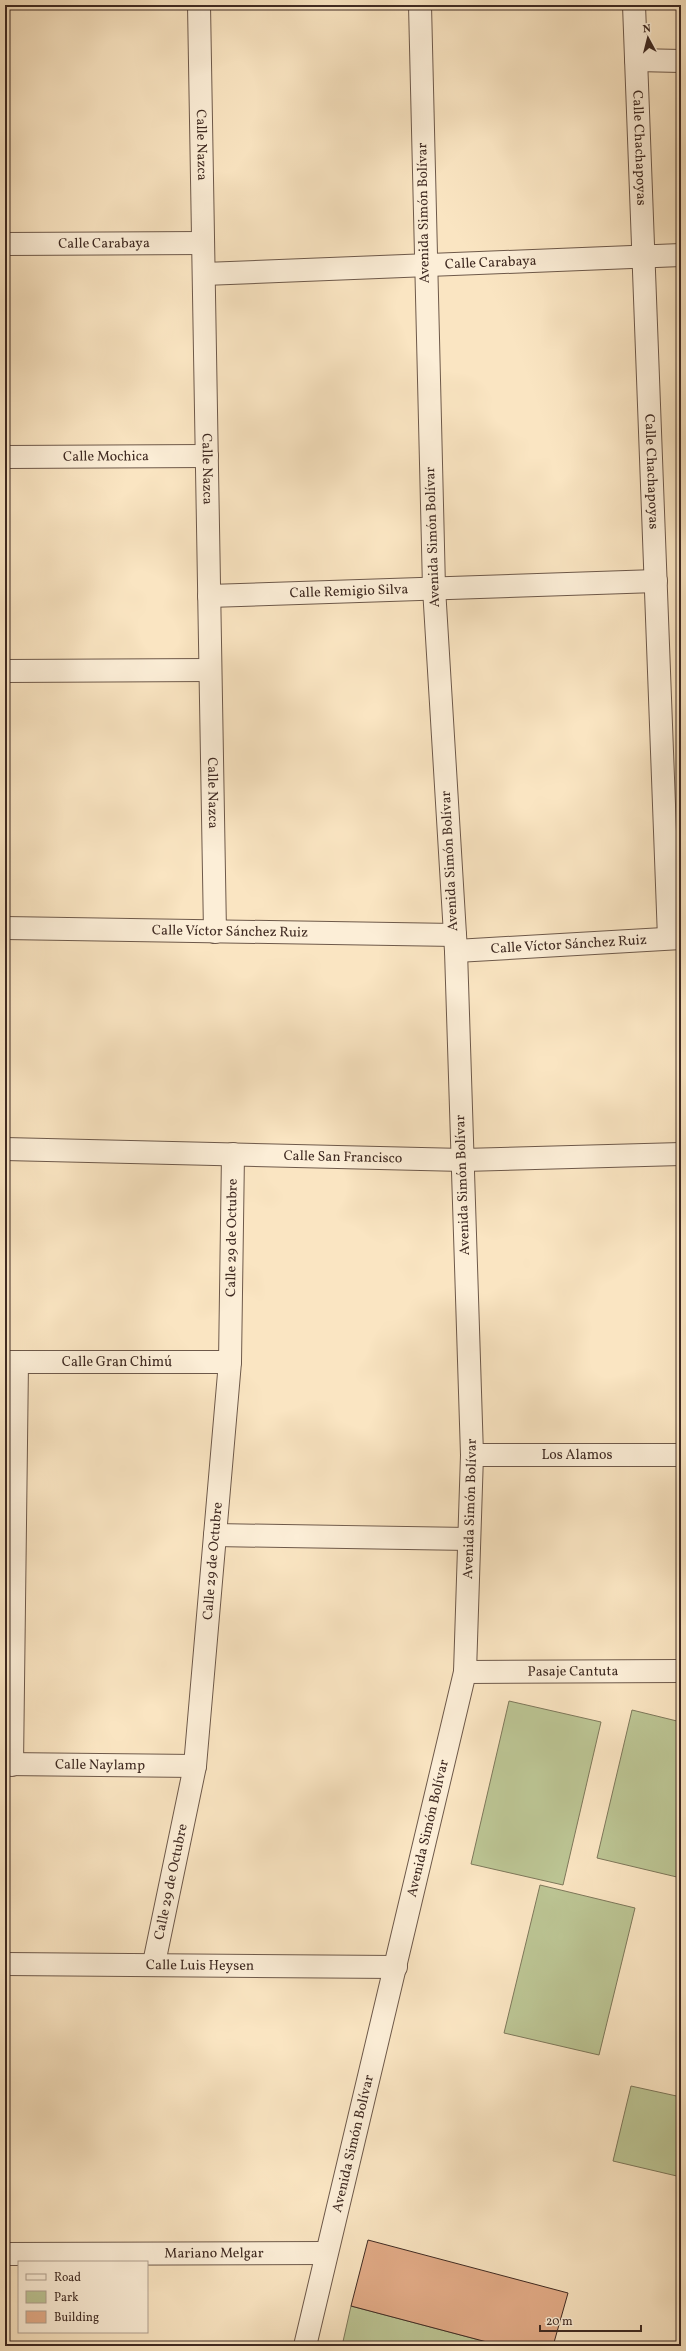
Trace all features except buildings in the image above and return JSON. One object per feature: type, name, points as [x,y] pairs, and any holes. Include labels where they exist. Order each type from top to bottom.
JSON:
[{"type":"street","name":"Calle Nazca","points":[[200,5],[215,932]]},
{"type":"street","name":"Avenida Simón Bolívar","points":[[305,2346],[326,2252],[396,1967],[465,1672],[472,1455],[455,943],[434,588],[425,267],[420,5]]},
{"type":"street","name":"Calle Chachapoyas","points":[[634,5],[656,581],[675,938]]},
{"type":"street","points":[[636,60],[681,60]]},
{"type":"street","name":"Calle Carabaya","points":[[5,244],[203,243]]},
{"type":"street","name":"Calle Carabaya","points":[[204,274],[425,267],[681,255]]},
{"type":"street","name":"Calle Mochica","points":[[5,457],[207,456]]},
{"type":"street","name":"Calle Remigio Silva","points":[[209,596],[656,581]]},
{"type":"street","points":[[5,671],[210,670]]},
{"type":"street","name":"Calle Víctor Sánchez Ruiz","points":[[5,928],[215,932],[455,943],[675,938]]},
{"type":"street","name":"Calle San Francisco","points":[[5,1149],[463,1160],[681,1154]]},
{"type":"street","name":"Calle 29 de Octubre","points":[[154,1963],[195,1766],[230,1362],[234,1154]]},
{"type":"street","points":[[9,1765],[11,1362]]},
{"type":"street","name":"Calle Gran Chimú","points":[[11,1362],[230,1362]]},
{"type":"street","name":"Los Alamos","points":[[472,1455],[681,1454]]},
{"type":"street","points":[[215,1535],[469,1539]]},
{"type":"street","name":"Pasaje Cantuta","points":[[465,1672],[681,1671]]},
{"type":"street","name":"Calle Naylamp","points":[[9,1765],[195,1766]]},
{"type":"street","name":"Calle Luis Heysen","points":[[5,1964],[154,1963],[396,1967]]},
{"type":"street","name":"Mariano Melgar","points":[[5,2254],[326,2252]]},
{"type":"green space","points":[[509,1701],[601,1722],[563,1885],[471,1864]]},
{"type":"green space","points":[[632,1710],[681,1722],[681,1878],[597,1858]]},
{"type":"green space","points":[[540,1885],[635,1908],[599,2055],[504,2033]]},
{"type":"green space","points":[[631,2086],[681,2097],[681,2177],[613,2161]]},
{"type":"green space","points":[[351,2306],[502,2346],[342,2346]]}]
